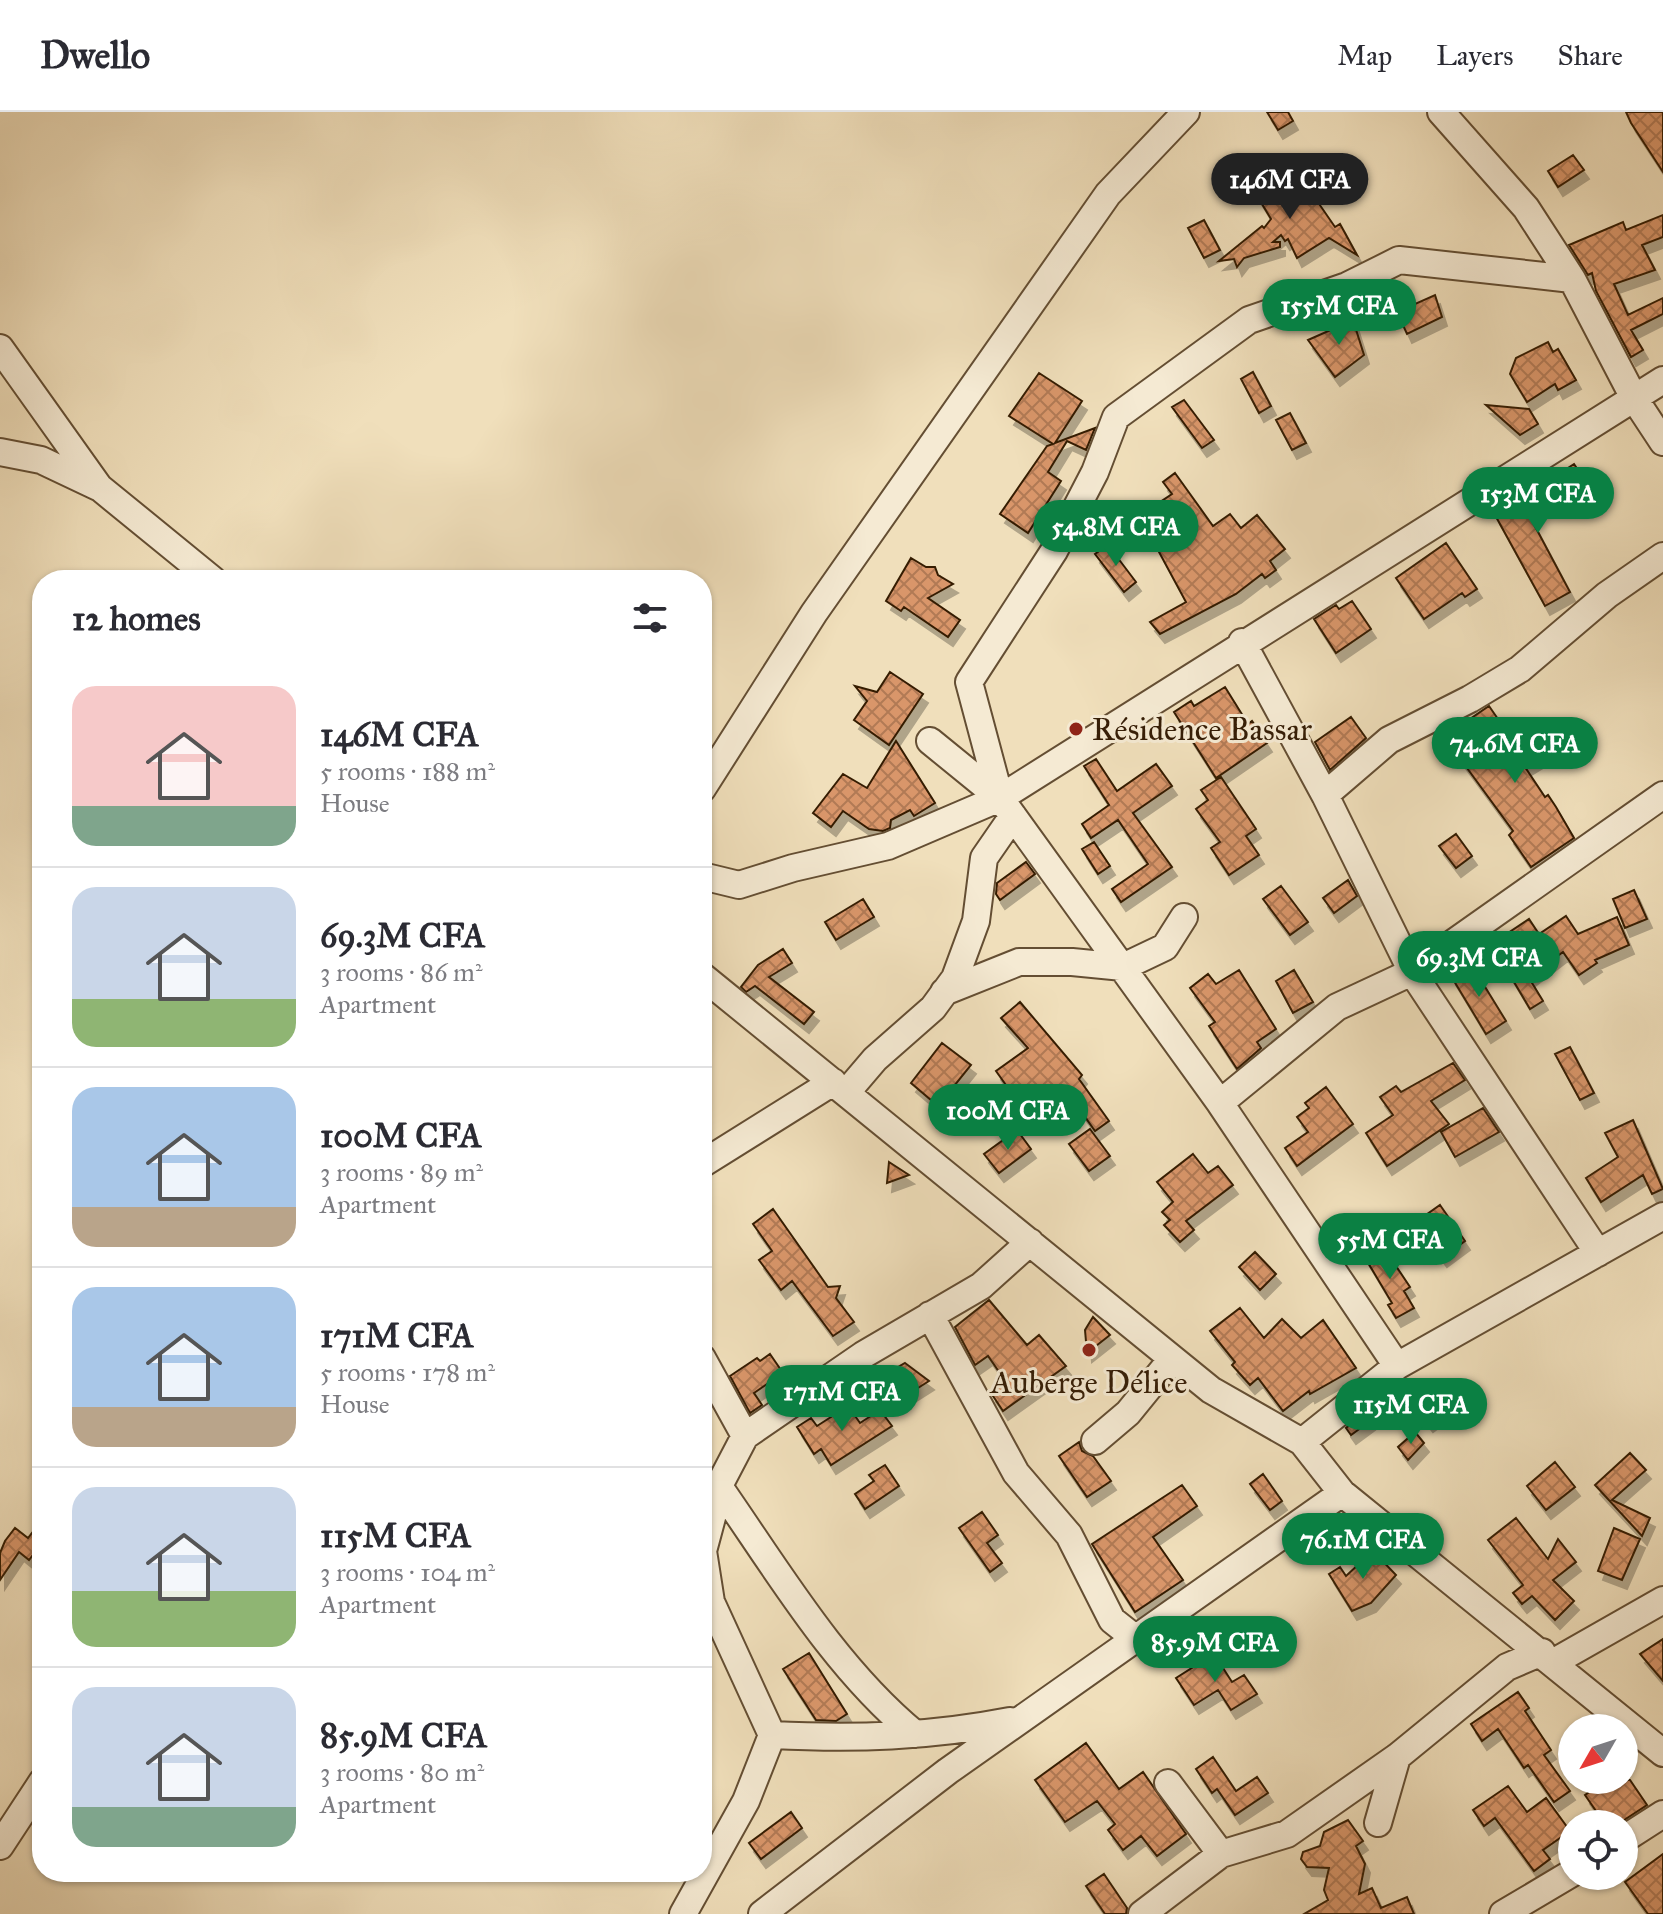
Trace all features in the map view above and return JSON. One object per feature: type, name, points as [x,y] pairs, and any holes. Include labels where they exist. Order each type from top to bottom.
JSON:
[{"type":"street","points":[[712,774],[814,613],[1108,194],[1186,112]]},
{"type":"street","points":[[1441,112],[1526,208],[1572,279],[1634,398],[1663,442]]},
{"type":"street","points":[[712,1158],[839,1088],[933,1008],[955,978],[976,921],[984,858],[1006,807],[969,682],[1054,551],[1095,472],[1116,417],[1249,320],[1347,286],[1399,260],[1572,279]]},
{"type":"street","points":[[0,348],[99,487]]},
{"type":"street","points":[[712,878],[739,885],[793,868],[888,846],[1006,807],[1242,642],[1663,380]]},
{"type":"street","points":[[0,452],[41,460],[99,487],[201,570]]},
{"type":"street","points":[[1325,795],[1389,740],[1470,699],[1520,669],[1607,595],[1663,556]]},
{"type":"street","points":[[1242,642],[1325,795],[1412,972],[1598,1253]]},
{"type":"street","points":[[930,741],[1006,807],[1220,1103],[1397,1366]]},
{"type":"street","points":[[1220,1103],[1337,1007],[1412,972],[1663,795]]},
{"type":"street","points":[[944,992],[1019,962],[1123,967],[1165,947],[1184,917]]},
{"type":"street","points":[[712,984],[1211,1390],[1302,1442],[1342,1493],[1663,1753]]},
{"type":"street","points":[[1302,1442],[1397,1366],[1663,1216]]},
{"type":"street","points":[[712,1518],[720,1488],[745,1436],[863,1355],[981,1286],[1030,1242]]},
{"type":"street","points":[[930,1315],[1016,1473],[1069,1535],[1112,1620],[1136,1639]]},
{"type":"street","points":[[1095,1441],[1128,1413],[1172,1359]]},
{"type":"street","points":[[712,1376],[745,1436]]},
{"type":"street","points":[[720,1488],[839,1655],[882,1706],[915,1734]]},
{"type":"street","points":[[762,1914],[948,1771],[1342,1493]]},
{"type":"street","points":[[1142,1914],[1221,1854],[1287,1834],[1397,1757],[1507,1667],[1548,1657],[1663,1600]]},
{"type":"street","points":[[712,1604],[772,1735],[746,1801],[712,1862]]},
{"type":"street","points":[[772,1735],[861,1739],[1021,1719]]},
{"type":"street","points":[[1378,1823],[1397,1757]]},
{"type":"street","points":[[1168,1783],[1221,1854]]},
{"type":"street","points":[[0,1846],[32,1797]]},
{"type":"street","points":[[1638,1830],[1663,1814]]},
{"type":"street","points":[[1503,1914],[1558,1881]]},
{"type":"street","points":[[683,1914],[701,1882]]},
{"type":"building","points":[[1267,112],[1288,112],[1293,121],[1278,130]]},
{"type":"building","points":[[1626,112],[1663,112],[1663,172],[1631,123]]},
{"type":"building","points":[[1573,155],[1584,170],[1558,187],[1548,171]]},
{"type":"building","points":[[1295,169],[1335,227],[1340,224],[1357,255],[1329,238],[1297,258],[1288,239],[1285,241],[1281,235],[1273,242],[1280,242],[1280,247],[1244,258],[1237,267],[1234,259],[1219,261],[1262,226],[1264,228],[1271,219],[1256,194]]},
{"type":"building","points":[[1663,215],[1663,237],[1642,245],[1655,270],[1614,284],[1628,315],[1663,298],[1663,314],[1631,330],[1643,350],[1631,357],[1596,291],[1592,273],[1588,275],[1569,245],[1623,222],[1626,230]]},
{"type":"building","points":[[1204,220],[1220,250],[1204,258],[1188,228]]},
{"type":"building","points":[[1435,295],[1442,317],[1407,334],[1397,312]]},
{"type":"building","points":[[1353,320],[1364,355],[1335,377],[1308,340]]},
{"type":"building","points":[[1548,342],[1553,352],[1558,349],[1576,380],[1558,390],[1555,384],[1527,402],[1510,374],[1516,358]]},
{"type":"building","points":[[1253,372],[1271,406],[1259,413],[1241,379]]},
{"type":"building","points":[[1039,373],[1082,401],[1055,443],[1095,428],[1086,450],[1067,441],[1048,472],[1061,481],[1028,533],[1000,514],[1047,446],[1053,444],[1009,416]]},
{"type":"building","points":[[1184,400],[1214,440],[1202,448],[1172,407]]},
{"type":"building","points":[[1486,405],[1529,409],[1538,424],[1520,435]]},
{"type":"building","points":[[1290,413],[1306,443],[1292,450],[1276,420]]},
{"type":"building","points":[[1574,464],[1584,479],[1529,515],[1570,592],[1545,606],[1495,515]]},
{"type":"building","points":[[1175,473],[1213,526],[1230,514],[1241,528],[1257,515],[1285,549],[1270,561],[1276,570],[1265,578],[1262,574],[1236,594],[1160,634],[1150,622],[1186,602],[1159,552],[1164,548],[1153,533],[1157,530],[1145,512],[1172,494],[1163,482]]},
{"type":"building","points":[[1446,543],[1477,589],[1465,597],[1462,593],[1424,619],[1396,578]]},
{"type":"building","points":[[1108,545],[1136,582],[1124,592],[1095,554]]},
{"type":"building","points":[[911,558],[926,567],[935,567],[938,575],[953,584],[928,598],[960,620],[948,637],[904,607],[901,611],[886,601]]},
{"type":"building","points":[[1352,601],[1371,629],[1336,653],[1314,619],[1336,605],[1339,609]]},
{"type":"building","points":[[890,672],[923,694],[889,745],[854,720],[867,701],[855,686],[877,692]]},
{"type":"building","points":[[1225,687],[1248,724],[1252,721],[1267,743],[1216,778],[1174,712],[1191,701],[1194,706]]},
{"type":"building","points":[[1489,706],[1511,738],[1534,723],[1551,751],[1525,767],[1545,797],[1548,795],[1574,838],[1531,867],[1509,835],[1513,831],[1456,753],[1479,738],[1467,721]]},
{"type":"building","points":[[1351,717],[1366,738],[1330,770],[1315,742]]},
{"type":"building","points":[[896,741],[935,803],[914,816],[910,810],[891,820],[890,828],[883,831],[869,829],[843,811],[831,827],[813,813],[843,774],[867,788]]},
{"type":"building","points":[[1096,759],[1117,791],[1156,764],[1172,786],[1133,813],[1172,867],[1121,902],[1112,889],[1148,864],[1118,820],[1091,838],[1082,824],[1109,805],[1084,766]]},
{"type":"building","points":[[1221,777],[1256,829],[1246,836],[1259,855],[1229,875],[1211,848],[1220,842],[1196,809],[1208,800],[1201,790]]},
{"type":"building","points":[[1456,834],[1472,856],[1456,868],[1439,846]]},
{"type":"building","points":[[1094,842],[1110,866],[1098,874],[1082,849]]},
{"type":"building","points":[[1026,862],[1035,874],[1000,900],[996,894],[997,883]]},
{"type":"building","points":[[1348,880],[1357,896],[1334,913],[1323,898]]},
{"type":"building","points":[[1281,886],[1308,922],[1290,935],[1263,899]]},
{"type":"building","points":[[1634,890],[1647,919],[1625,928],[1613,899]]},
{"type":"building","points":[[863,899],[874,917],[836,940],[825,922]]},
{"type":"building","points":[[1566,916],[1578,934],[1617,917],[1629,945],[1595,960],[1597,963],[1579,975],[1563,952],[1529,978],[1543,1001],[1530,1009],[1501,960],[1513,953],[1502,937],[1529,919],[1539,934]]},
{"type":"building","points":[[783,949],[792,963],[769,977],[814,1012],[804,1024],[755,986],[746,992],[741,987],[758,965]]},
{"type":"building","points":[[1471,964],[1506,1021],[1486,1034],[1451,976]]},
{"type":"building","points":[[1239,970],[1276,1029],[1257,1042],[1261,1048],[1237,1069],[1209,1026],[1215,1022],[1190,988],[1208,974],[1216,984]]},
{"type":"building","points":[[1294,970],[1313,1002],[1293,1013],[1276,981]]},
{"type":"building","points":[[1020,1002],[1082,1075],[1079,1079],[1109,1121],[1095,1131],[1066,1090],[1028,1116],[996,1071],[1028,1048],[1001,1018]]},
{"type":"building","points":[[942,1043],[971,1065],[938,1106],[911,1083]]},
{"type":"building","points":[[1570,1047],[1594,1093],[1580,1100],[1555,1054]]},
{"type":"building","points":[[1453,1063],[1465,1080],[1431,1101],[1449,1124],[1387,1166],[1366,1133],[1393,1115],[1380,1097],[1396,1086],[1401,1092]]},
{"type":"building","points":[[1326,1087],[1353,1124],[1297,1166],[1285,1148],[1308,1132],[1297,1117],[1309,1108],[1305,1103]]},
{"type":"building","points":[[1483,1108],[1499,1132],[1455,1157],[1441,1132]]},
{"type":"building","points":[[1633,1120],[1663,1189],[1652,1194],[1643,1175],[1601,1202],[1586,1178],[1618,1157],[1605,1133]]},
{"type":"building","points":[[1090,1129],[1110,1156],[1089,1171],[1069,1144]]},
{"type":"building","points":[[1017,1130],[1031,1149],[999,1173],[984,1154]]},
{"type":"building","points":[[1193,1154],[1208,1173],[1218,1166],[1233,1185],[1186,1221],[1194,1230],[1180,1242],[1164,1225],[1170,1220],[1162,1212],[1173,1202],[1157,1182]]},
{"type":"building","points":[[889,1162],[909,1175],[887,1183]]},
{"type":"building","points":[[1440,1205],[1465,1241],[1442,1258],[1416,1222]]},
{"type":"building","points":[[773,1209],[828,1287],[840,1286],[836,1298],[854,1322],[833,1336],[792,1281],[781,1290],[759,1260],[772,1251],[753,1224]]},
{"type":"building","points":[[1382,1245],[1410,1287],[1404,1291],[1414,1308],[1396,1318],[1388,1305],[1392,1303],[1364,1256]]},
{"type":"building","points":[[1255,1252],[1276,1274],[1260,1290],[1239,1267]]},
{"type":"building","points":[[989,1300],[1027,1345],[1039,1335],[1066,1366],[1003,1411],[991,1393],[1006,1382],[988,1356],[975,1365],[955,1327]]},
{"type":"building","points":[[1240,1308],[1264,1338],[1282,1319],[1301,1338],[1323,1320],[1356,1368],[1310,1394],[1309,1391],[1283,1411],[1258,1378],[1250,1385],[1232,1365],[1235,1362],[1210,1331]]},
{"type":"building","points":[[1093,1317],[1110,1335],[1087,1353],[1085,1330]]},
{"type":"building","points":[[770,1354],[783,1373],[754,1393],[762,1405],[750,1413],[730,1376],[757,1358],[760,1361]]},
{"type":"building","points":[[905,1363],[929,1381],[907,1395],[891,1371]]},
{"type":"building","points":[[1417,1385],[1440,1414],[1428,1423],[1405,1394]]},
{"type":"building","points":[[848,1406],[860,1423],[880,1410],[892,1426],[831,1465],[821,1449],[814,1454],[797,1427],[811,1418],[817,1426]]},
{"type":"building","points":[[1364,1413],[1370,1421],[1351,1435],[1346,1428]]},
{"type":"building","points":[[1415,1432],[1424,1443],[1408,1460],[1398,1447]]},
{"type":"building","points":[[1079,1442],[1082,1451],[1093,1456],[1111,1481],[1087,1497],[1059,1456]]},
{"type":"building","points":[[1630,1453],[1646,1470],[1612,1500],[1650,1518],[1642,1536],[1595,1485]]},
{"type":"building","points":[[1555,1462],[1575,1487],[1546,1510],[1527,1486]]},
{"type":"building","points":[[885,1465],[899,1486],[865,1509],[855,1494],[874,1481],[869,1475]]},
{"type":"building","points":[[1263,1474],[1282,1501],[1270,1510],[1250,1484]]},
{"type":"building","points":[[1182,1485],[1197,1506],[1153,1537],[1183,1580],[1135,1612],[1092,1544]]},
{"type":"building","points":[[982,1512],[998,1535],[987,1543],[1002,1563],[990,1572],[959,1528]]},
{"type":"building","points":[[1516,1518],[1548,1559],[1558,1539],[1576,1562],[1553,1580],[1574,1601],[1555,1620],[1532,1596],[1522,1604],[1513,1593],[1523,1585],[1488,1540]]},
{"type":"building","points":[[15,1528],[28,1538],[32,1533],[32,1556],[29,1560],[19,1552],[0,1580],[0,1553],[5,1541]]},
{"type":"building","points":[[1614,1528],[1640,1539],[1622,1580],[1598,1571]]},
{"type":"building","points":[[1373,1551],[1396,1575],[1371,1603],[1352,1611],[1329,1574],[1340,1567],[1346,1576]]},
{"type":"building","points":[[1663,1639],[1663,1681],[1640,1654]]},
{"type":"building","points":[[809,1653],[847,1714],[836,1721],[816,1720],[783,1669]]},
{"type":"building","points":[[1214,1654],[1232,1682],[1244,1675],[1257,1694],[1231,1710],[1218,1690],[1194,1705],[1176,1678]]},
{"type":"building","points":[[1518,1692],[1529,1708],[1525,1711],[1551,1750],[1544,1755],[1558,1774],[1558,1794],[1566,1794],[1554,1802],[1528,1765],[1524,1768],[1498,1729],[1482,1741],[1471,1724]]},
{"type":"building","points":[[1086,1743],[1119,1789],[1143,1772],[1186,1834],[1157,1856],[1141,1836],[1123,1850],[1108,1830],[1115,1824],[1097,1801],[1065,1822],[1035,1780]]},
{"type":"building","points":[[1213,1757],[1236,1791],[1257,1777],[1268,1793],[1235,1815],[1217,1789],[1212,1793],[1196,1769]]},
{"type":"building","points":[[1508,1786],[1527,1812],[1546,1798],[1558,1814],[1558,1839],[1543,1850],[1550,1859],[1534,1871],[1495,1818],[1484,1826],[1473,1810]]},
{"type":"building","points":[[1638,1792],[1647,1805],[1638,1811],[1595,1810],[1585,1795]]},
{"type":"building","points":[[791,1812],[802,1828],[761,1859],[749,1843]]},
{"type":"building","points":[[1348,1820],[1363,1841],[1356,1846],[1365,1864],[1359,1894],[1372,1888],[1381,1908],[1407,1897],[1414,1914],[1304,1914],[1328,1900],[1324,1890],[1329,1868],[1307,1867],[1301,1859],[1303,1852],[1320,1846],[1324,1832]]},
{"type":"building","points":[[1663,1854],[1663,1914],[1648,1914],[1631,1890],[1638,1890],[1638,1872]]},
{"type":"building","points":[[1104,1874],[1127,1908],[1126,1914],[1105,1914],[1086,1886]]},
{"type":"place","name":"Résidence Bassar","points":[[1076,729]]},
{"type":"place","name":"Auberge Délice","points":[[1089,1350]]}]
